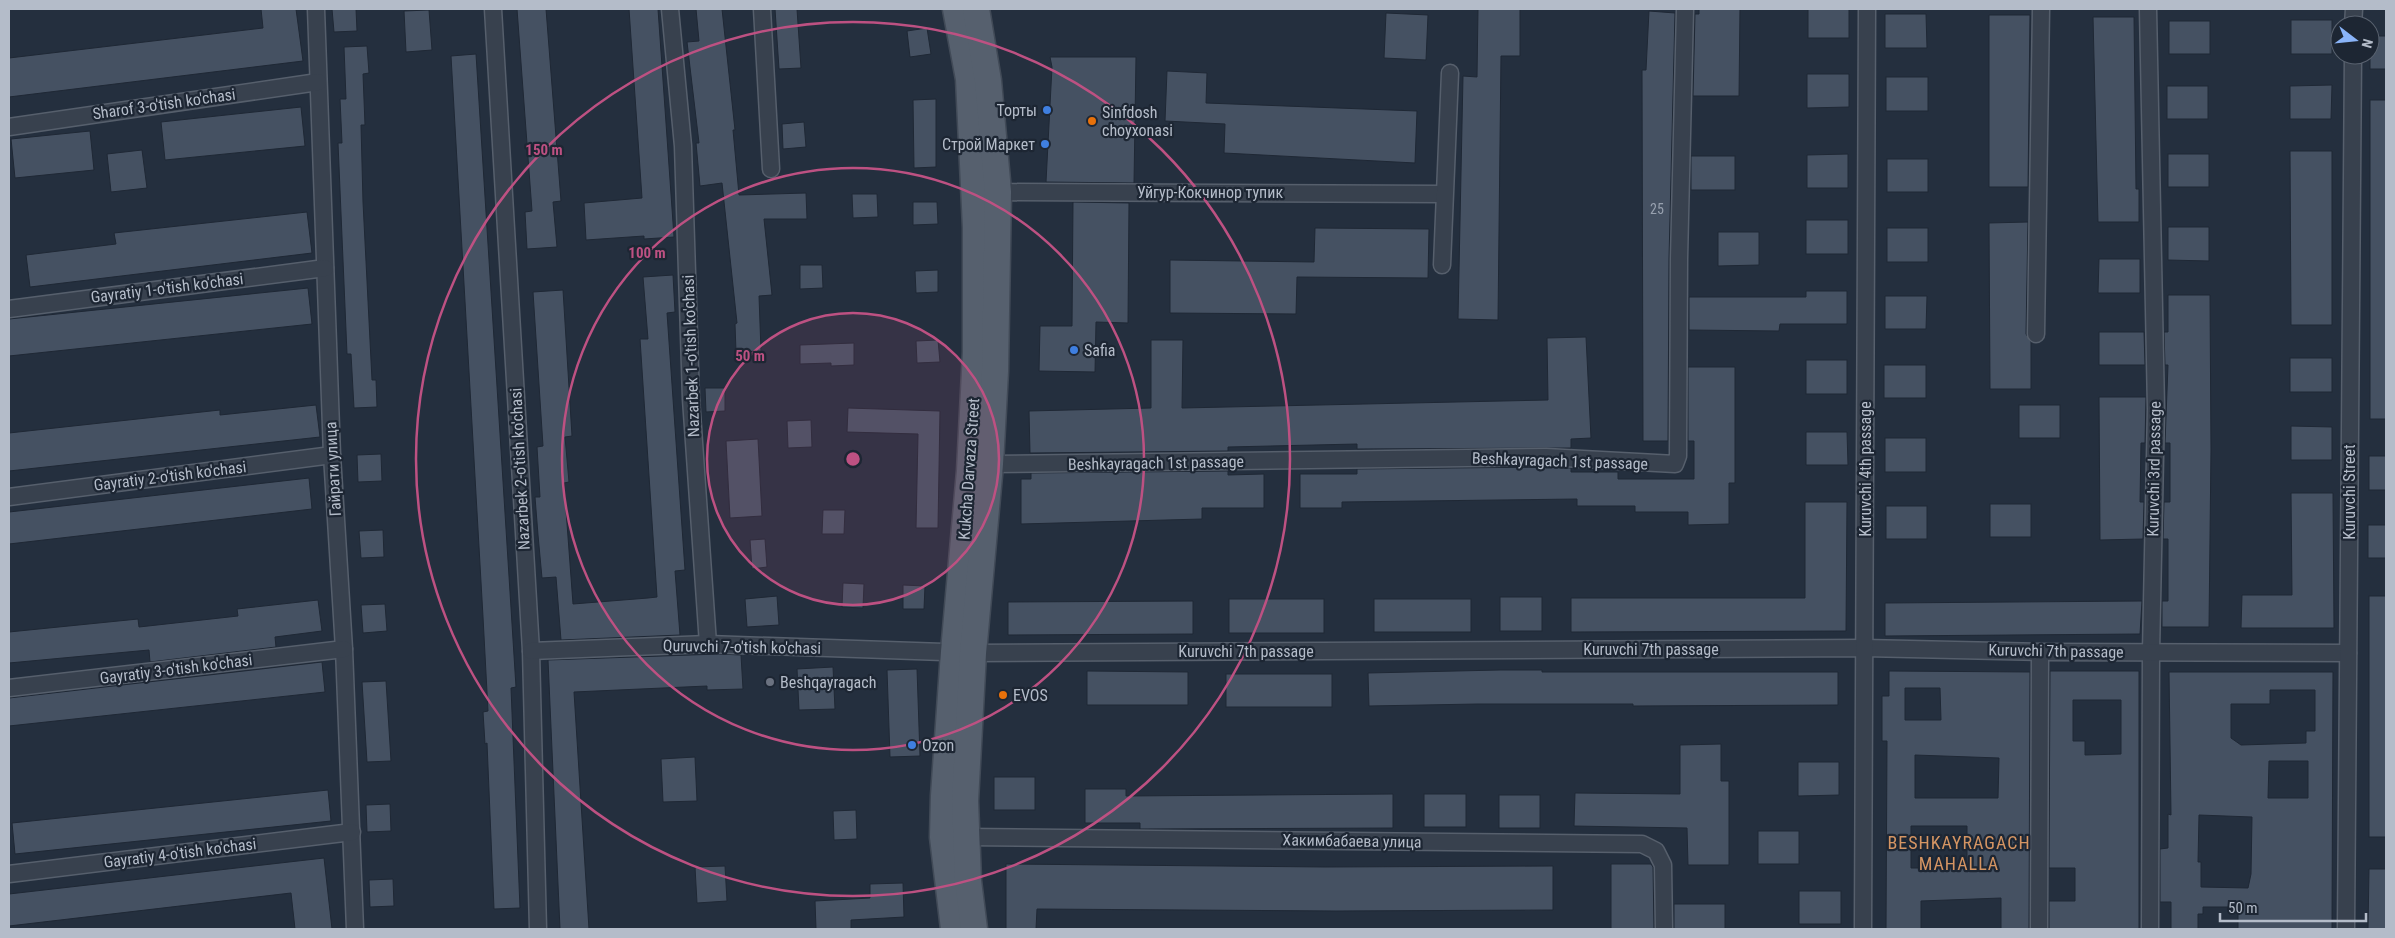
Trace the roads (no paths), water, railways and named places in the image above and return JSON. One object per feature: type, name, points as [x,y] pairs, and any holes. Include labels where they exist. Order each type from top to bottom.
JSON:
[{"type":"main road","name":"Kukcha Darvaza Street","points":[[956,9],[987,192],[976,352],[963,653],[965,837],[974,929]]},
{"type":"main road","name":"Kukcha Darvaza Street","points":[[954,929],[944,837],[944,796],[990,464],[987,192],[988,81],[976,9]]},
{"type":"street","name":"Гайрати улица","points":[[316,9],[332,455],[344,649],[356,929]]},
{"type":"street","name":"Nazarbek 2-o'tish ko'chasi","points":[[493,9],[531,652],[538,929]]},
{"type":"street","name":"Nazarbek 1-o'tish ko'chasi","points":[[670,9],[683,146],[691,399],[708,644]]},
{"type":"street","points":[[762,9],[771,170]]},
{"type":"street","name":"Beshkayragach 1st passage","points":[[990,464],[1546,457],[1675,464],[1678,456],[1679,259],[1686,9]]},
{"type":"street","name":"Kuruvchi 4th passage","points":[[1863,929],[1867,9]]},
{"type":"street","points":[[2036,334],[2041,9]]},
{"type":"street","name":"Kuruvchi 3rd passage","points":[[2148,9],[2156,409],[2151,652],[2150,929]]},
{"type":"street","name":"Kuruvchi Street","points":[[2346,929],[2353,65]]},
{"type":"street","points":[[1442,264],[1450,73]]},
{"type":"street","name":"Sharof 3-o'tish ko'chasi","points":[[9,127],[318,82]]},
{"type":"street","name":"Уйгур-Кокчинор тупик","points":[[987,192],[1444,194]]},
{"type":"street","name":"Gayratiy 1-o'tish ko'chasi","points":[[9,309],[325,268]]},
{"type":"street","name":"Gayratiy 2-o'tish ko'chasi","points":[[9,497],[332,455]]},
{"type":"street","name":"Quruvchi 7-o'tish ko'chasi","points":[[531,652],[708,644],[963,653]]},
{"type":"street","name":"Kuruvchi 7th passage","points":[[963,653],[1864,648],[2040,652],[2348,653]]},
{"type":"street","name":"Gayratiy 3-o'tish ko'chasi","points":[[9,688],[344,649]]},
{"type":"street","points":[[2039,929],[2040,652]]},
{"type":"street","name":"Gayratiy 4-o'tish ko'chasi","points":[[9,874],[352,832]]},
{"type":"street","name":"Хакимбабаева улица","points":[[965,837],[1642,844],[1656,851],[1663,865],[1664,929]]},
{"type":"place","name":"Торты","points":[[1047,110]]},
{"type":"place","name":"Sinfdosh choyxonasi","points":[[1092,121]]},
{"type":"place","name":"Строй Маркет","points":[[1045,144]]},
{"type":"place","name":"Safia","points":[[1074,350]]},
{"type":"place","name":"Beshqayragach","points":[[770,682]]},
{"type":"place","name":"EVOS","points":[[1003,695]]},
{"type":"place","name":"Ozon","points":[[912,745]]},
{"type":"district","name":"BESHKAYRAGACH MAHALLA","points":[[1959,852]]}]
